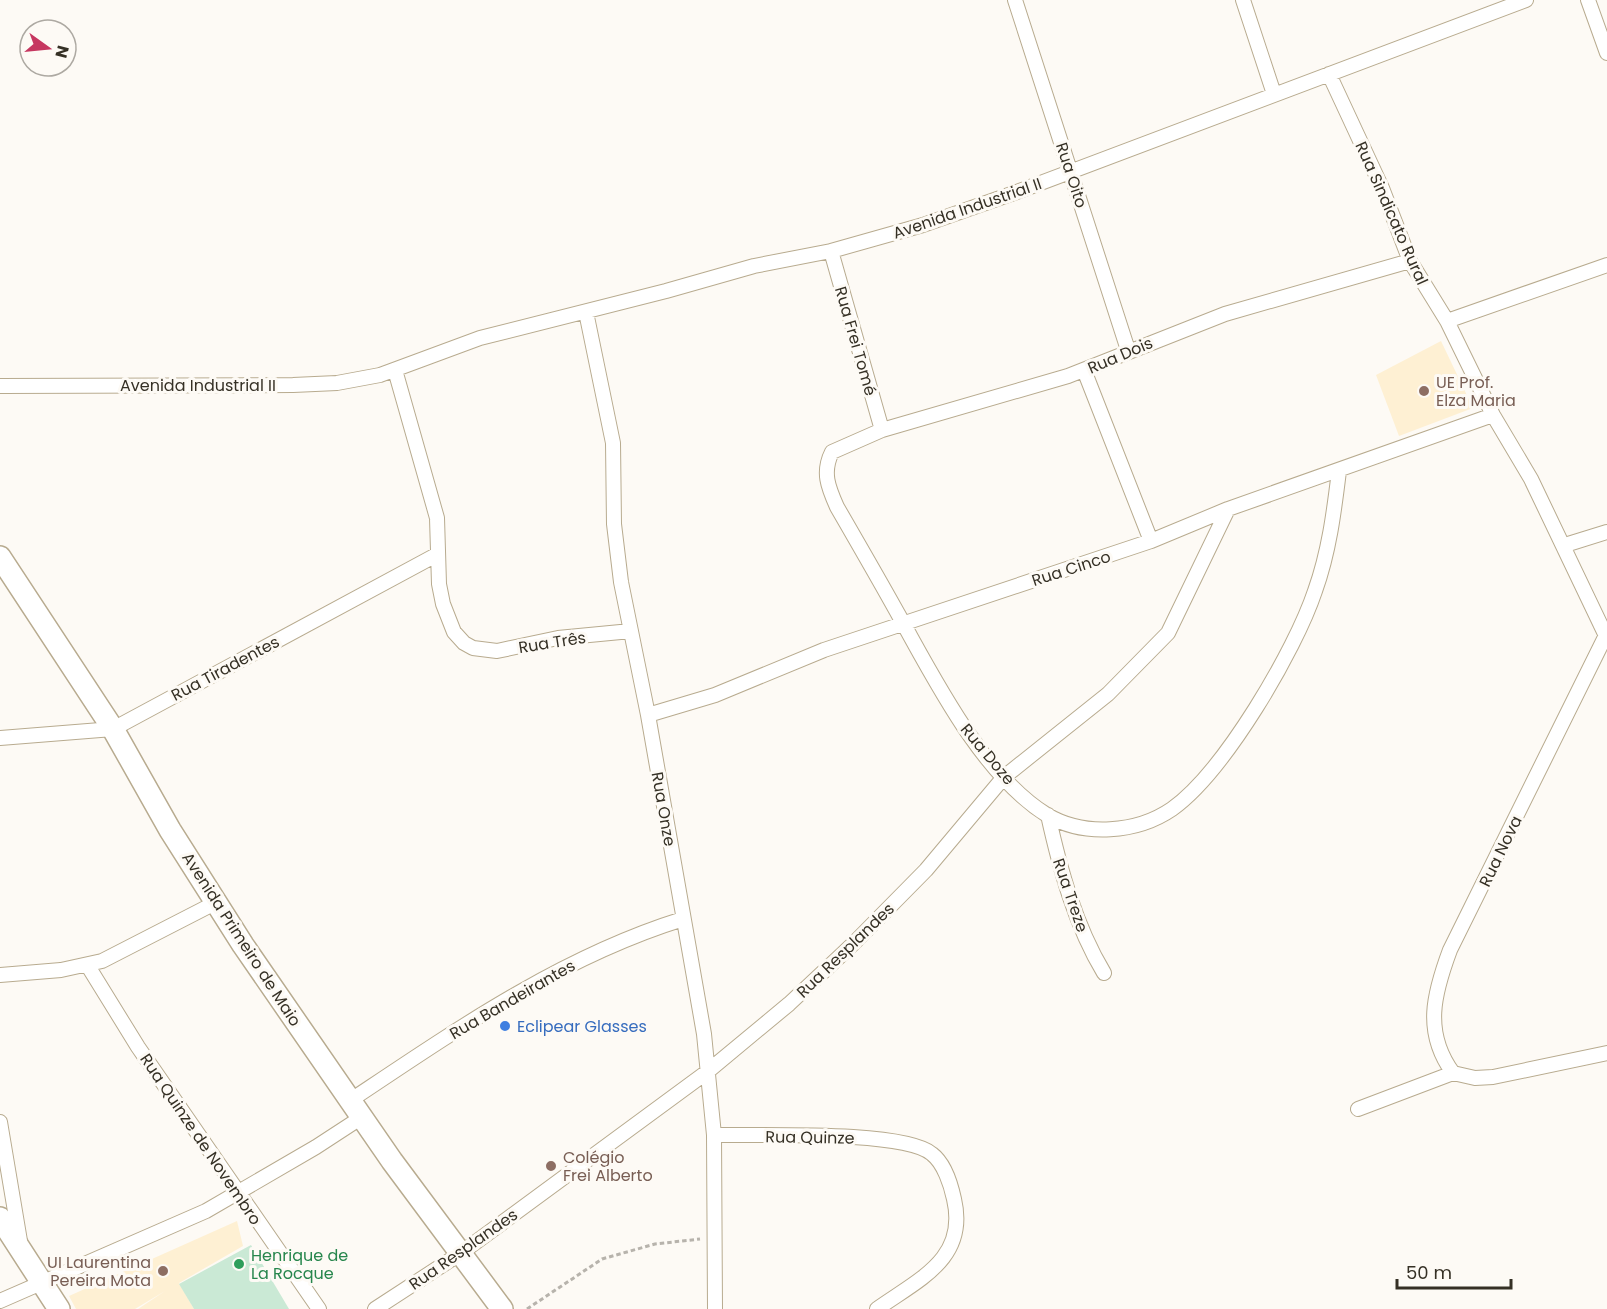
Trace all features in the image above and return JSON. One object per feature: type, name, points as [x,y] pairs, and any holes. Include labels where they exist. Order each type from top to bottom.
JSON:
[{"type":"main road","name":"Avenida Primeiro de Maio","points":[[0,557],[113,729],[215,903],[356,1109],[434,1219],[502,1309]]},
{"type":"main road","points":[[0,1218],[24,1258],[44,1283],[58,1309]]},
{"type":"street","name":"Rua Oito","points":[[1015,0],[1128,350]]},
{"type":"street","points":[[1244,0],[1274,94]]},
{"type":"street","name":"Avenida Industrial II","points":[[0,386],[326,384],[362,380],[480,338],[586,312],[744,268],[831,251],[970,209],[1526,0]]},
{"type":"street","points":[[1588,0],[1607,53]]},
{"type":"street","name":"Rua Sindicato Rural","points":[[1329,74],[1382,188],[1410,261],[1447,321],[1493,415],[1531,479],[1565,545],[1606,636]]},
{"type":"street","name":"Rua Frei Tomé","points":[[831,251],[882,430]]},
{"type":"street","name":"Rua Dois","points":[[832,452],[882,430],[1084,370],[1128,350],[1225,314],[1410,261]]},
{"type":"street","points":[[1447,321],[1607,265]]},
{"type":"street","name":"Rua Onze","points":[[586,312],[613,443],[614,524],[621,582],[648,716],[692,962],[707,1072],[714,1135],[715,1309]]},
{"type":"street","points":[[394,370],[436,518],[438,554]]},
{"type":"street","points":[[1084,370],[1151,541]]},
{"type":"street","name":"Rua Cinco","points":[[648,716],[715,695],[824,650],[1151,541],[1228,509],[1493,415]]},
{"type":"street","name":"Rua Doze","points":[[832,452],[826,464],[829,490],[903,624],[962,723],[1004,777],[1048,815],[1076,826],[1099,830],[1120,828],[1157,818],[1173,808],[1204,777],[1257,704],[1278,671],[1303,622],[1315,591],[1328,545],[1339,471]]},
{"type":"street","name":"Rua Resplandes","points":[[375,1309],[461,1253],[707,1072],[789,1004],[901,897],[1004,777],[1108,694],[1168,633],[1228,509]]},
{"type":"street","points":[[1565,545],[1607,532]]},
{"type":"street","name":"Rua Três","points":[[438,554],[439,584],[449,621],[464,643],[473,648],[497,651],[558,639],[631,631]]},
{"type":"street","name":"Rua Tiradentes","points":[[0,738],[113,729],[438,554]]},
{"type":"street","name":"Rua Nova","points":[[1453,1073],[1441,1049],[1434,1024],[1434,1005],[1450,950],[1606,636]]},
{"type":"street","name":"Rua Treze","points":[[1048,815],[1070,899],[1104,973]]},
{"type":"street","points":[[0,975],[88,966],[141,943],[215,903]]},
{"type":"street","name":"Rua Bandeirantes","points":[[0,1301],[175,1226],[238,1195],[356,1109],[441,1040],[536,982],[640,932],[683,919]]},
{"type":"street","name":"Rua Quinze de Novembro","points":[[88,966],[138,1047],[238,1195],[319,1309]]},
{"type":"street","points":[[1358,1109],[1453,1073],[1475,1078],[1493,1077],[1607,1053]]},
{"type":"street","points":[[0,1122],[8,1184],[24,1258]]},
{"type":"street","name":"Rua Quinze","points":[[714,1135],[813,1136],[906,1143],[933,1154],[951,1187],[957,1228],[955,1241],[946,1256],[933,1269],[877,1309]]},
{"type":"path","points":[[527,1309],[602,1259],[655,1244],[714,1238]]},
{"type":"shaded area","name":"UE Prof. Elza Maria","points":[[1441,341],[1473,408],[1399,436],[1376,375]]},
{"type":"shaded area","name":"UI Laurentina Pereira Mota","points":[[237,1221],[243,1246],[179,1283],[194,1309],[138,1309],[165,1291],[135,1309],[76,1309],[69,1296]]},
{"type":"green space","name":"Henrique de La Rocque","points":[[251,1245],[289,1309],[194,1309],[179,1284]]},
{"type":"place","name":"UE Prof. Elza Maria","points":[[1424,391]]},
{"type":"place","name":"Eclipear Glasses","points":[[505,1026]]},
{"type":"place","name":"Colégio Frei Alberto","points":[[551,1166]]},
{"type":"place","name":"Henrique de La Rocque","points":[[239,1264]]},
{"type":"place","name":"UI Laurentina Pereira Mota","points":[[163,1271]]}]
